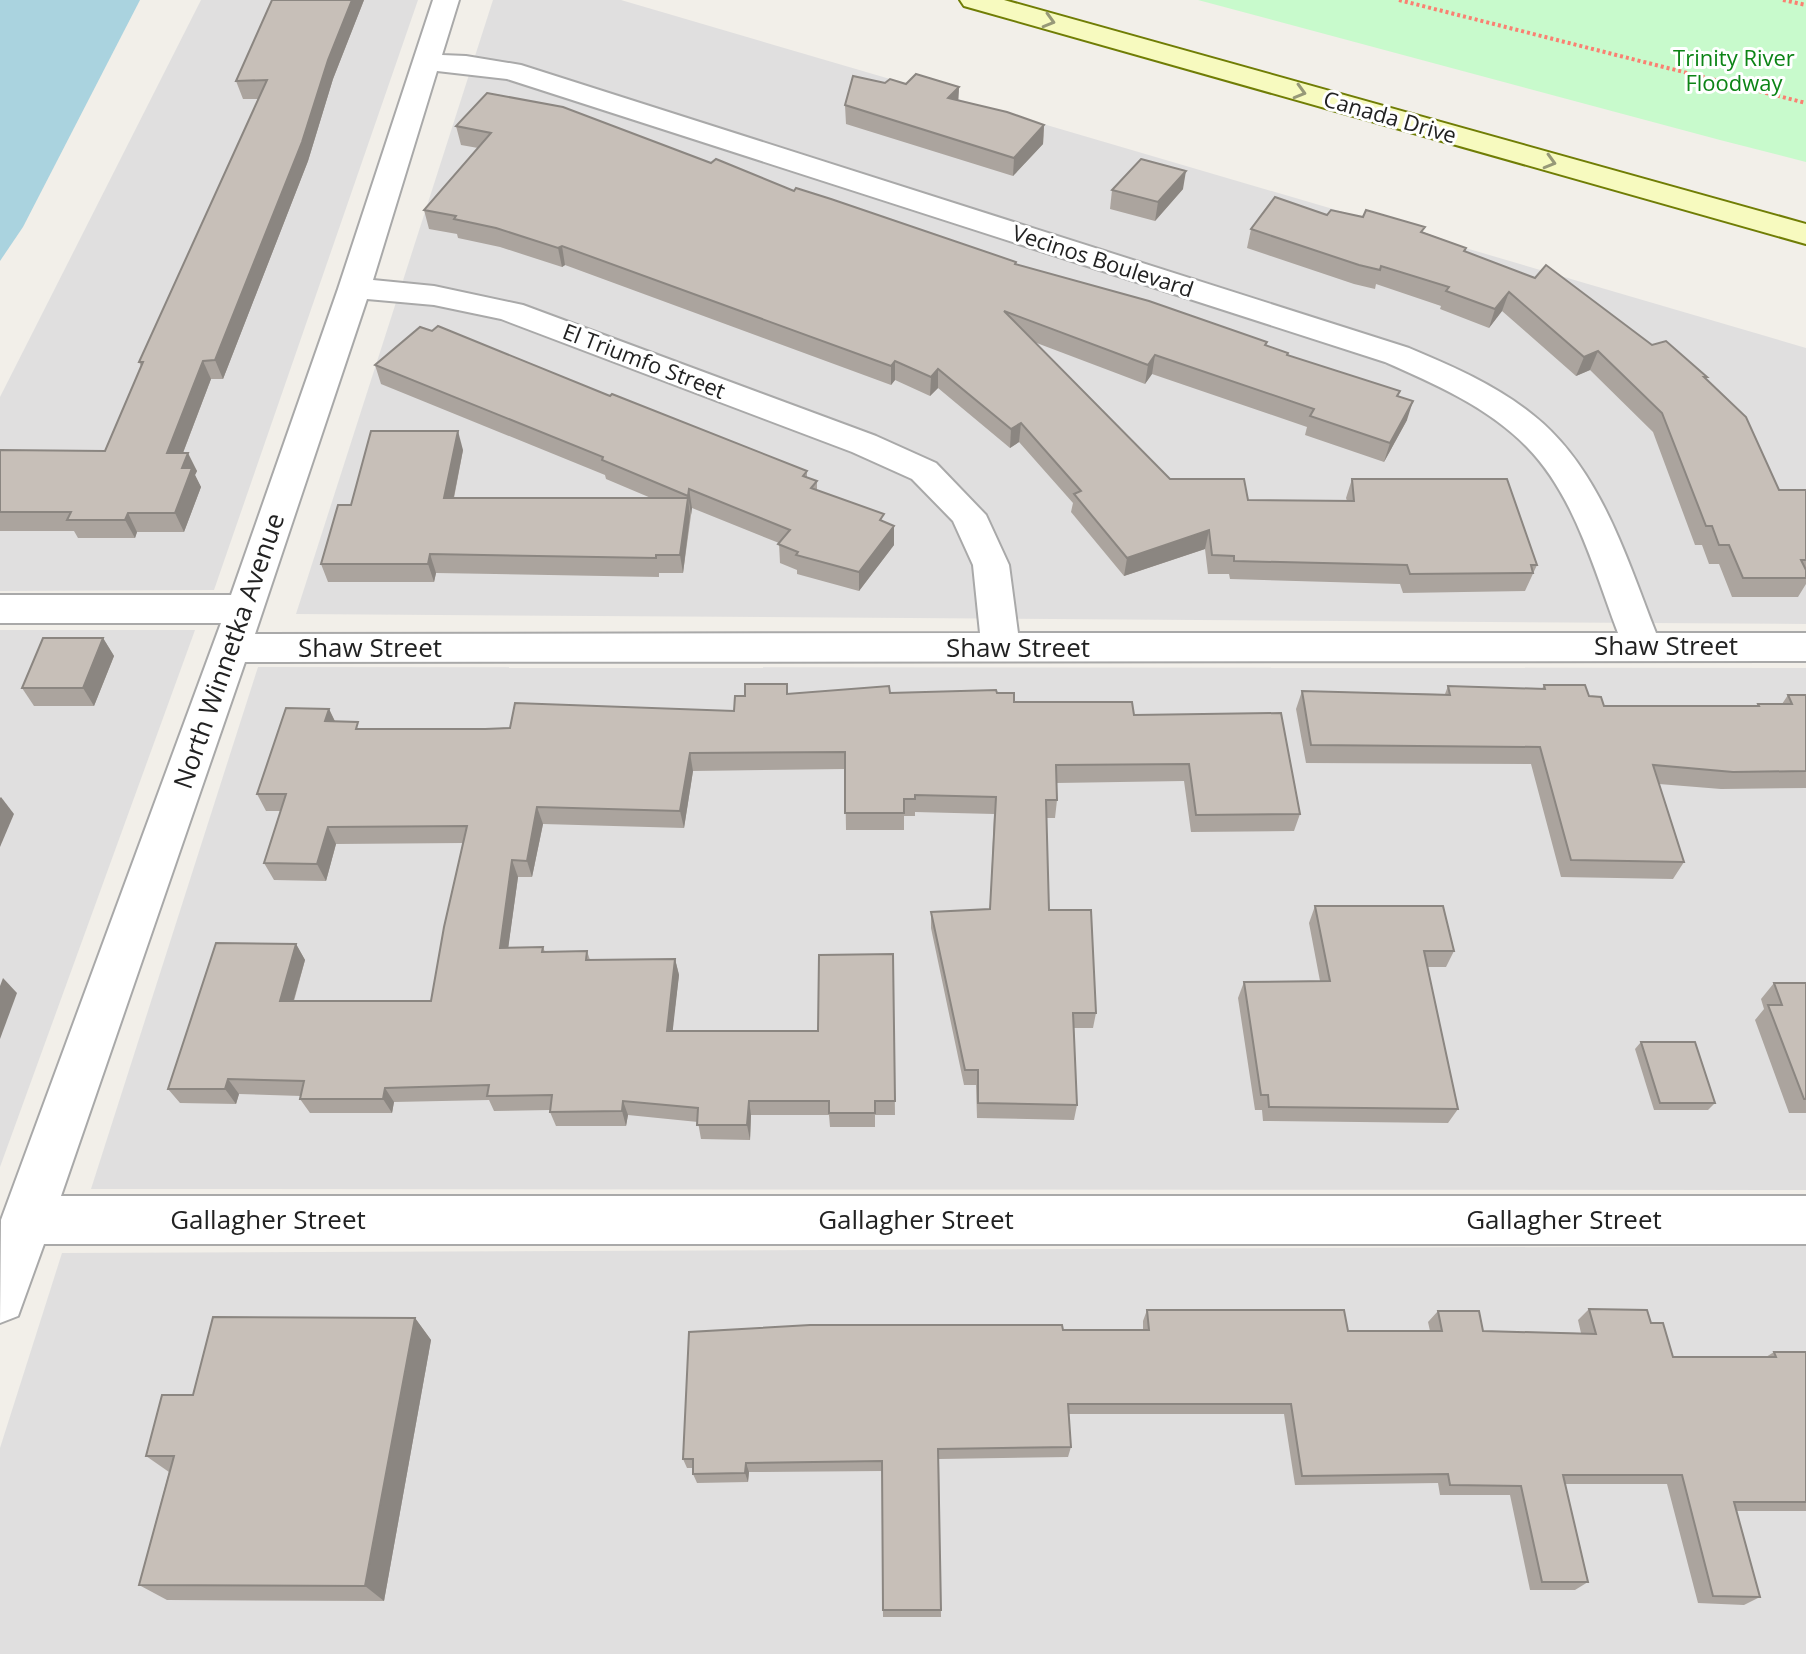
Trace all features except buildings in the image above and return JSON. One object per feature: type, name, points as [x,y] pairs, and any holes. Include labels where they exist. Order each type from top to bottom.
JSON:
[{"type":"street","name":"North Winnetka Avenue","points":[[0,1298],[245,609],[354,289],[446,0]]},
{"type":"street","name":"Canada Drive","points":[[974,0],[1806,234]]},
{"type":"street","name":"Canada Drive","points":[[1061,0],[1806,206]]},
{"type":"street","name":"Vecinos Boulevard","points":[[426,63],[466,64],[511,71],[1397,355],[1456,380],[1512,416],[1554,455],[1582,500],[1642,646]]},
{"type":"street","name":"El Triumfo Street","points":[[354,289],[403,289],[459,298],[512,312],[864,444],[924,471],[968,515],[991,565],[1001,648]]},
{"type":"street","points":[[0,609],[245,609]]},
{"type":"street","name":"Shaw Street","points":[[231,648],[1806,647]]},
{"type":"street","name":"Gallagher Street","points":[[26,1220],[1806,1220]]},
{"type":"path","points":[[1399,0],[1806,103]]},
{"type":"path","points":[[1783,0],[1806,5]]},
{"type":"shaded area","points":[[201,0],[418,0],[214,590],[0,591],[0,397]]},
{"type":"shaded area","points":[[493,0],[621,0],[1806,348],[1806,624],[296,614]]},
{"type":"shaded area","points":[[0,630],[195,630],[0,1167]]},
{"type":"shaded area","points":[[258,667],[1806,668],[1806,1190],[91,1189]]},
{"type":"shaded area","points":[[1806,1246],[1806,1654],[0,1654],[0,1448],[62,1253]]},
{"type":"green space","name":"Trinity River Floodway","points":[[1198,0],[1806,0],[1806,162],[1720,140]]},
{"type":"water","points":[[0,0],[140,0],[23,227],[0,261]]}]
